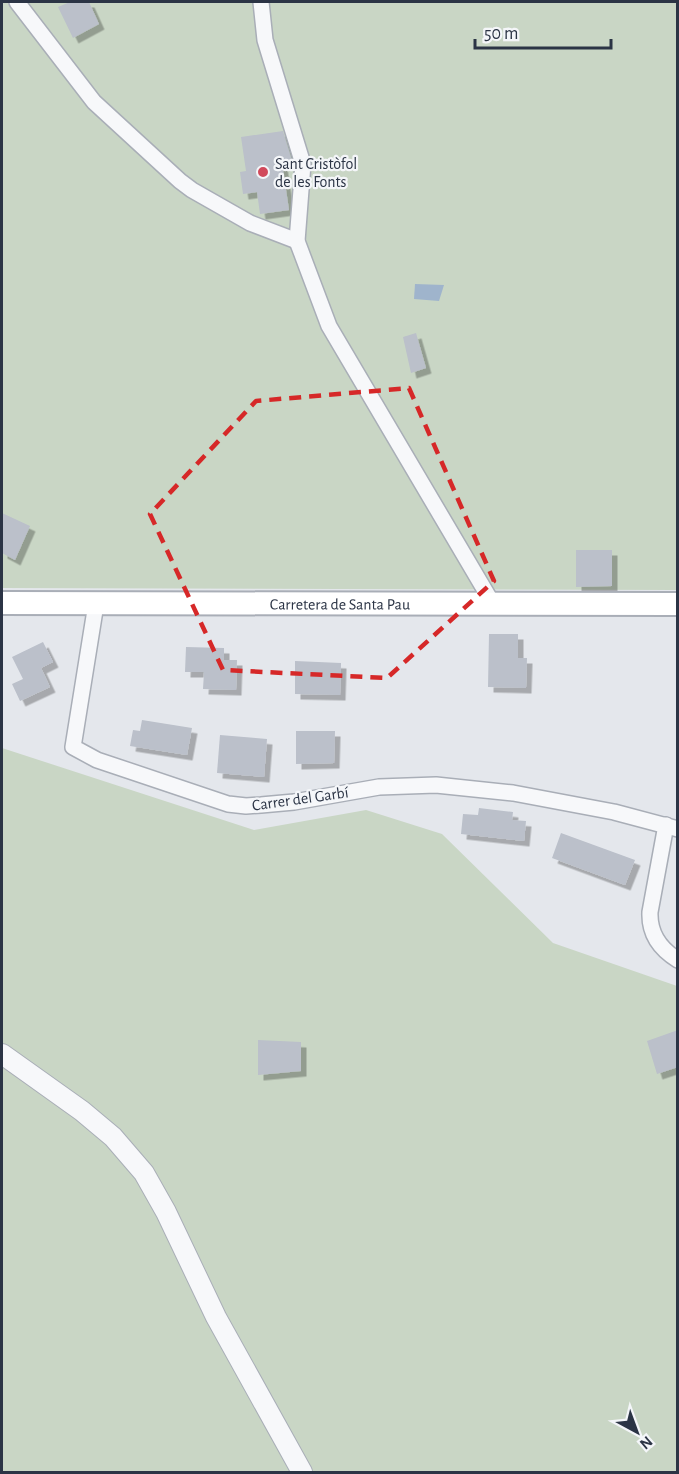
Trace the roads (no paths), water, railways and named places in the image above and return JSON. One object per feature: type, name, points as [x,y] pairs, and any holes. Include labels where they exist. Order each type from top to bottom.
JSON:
[{"type":"main road","name":"Carretera de Santa Pau","points":[[2,603],[678,604]]},
{"type":"street","points":[[17,2],[94,102],[172,173],[192,189],[250,223],[297,242]]},
{"type":"street","points":[[261,2],[266,40],[303,164],[297,242],[329,326],[493,604]]},
{"type":"street","name":"Carrer del Garbí","points":[[96,604],[73,747],[97,760],[228,804],[246,806],[294,802],[379,787],[436,785],[513,793],[614,812],[672,827]]},
{"type":"street","points":[[672,827],[650,912],[650,924],[659,944],[678,960]]},
{"type":"street","points":[[2,1054],[82,1111],[113,1137],[144,1173],[166,1212],[216,1317],[302,1473]]},
{"type":"water","points":[[415,284],[444,285],[439,301],[414,299]]},
{"type":"place","name":"Sant Cristòfol de les Fonts","points":[[263,172]]}]
